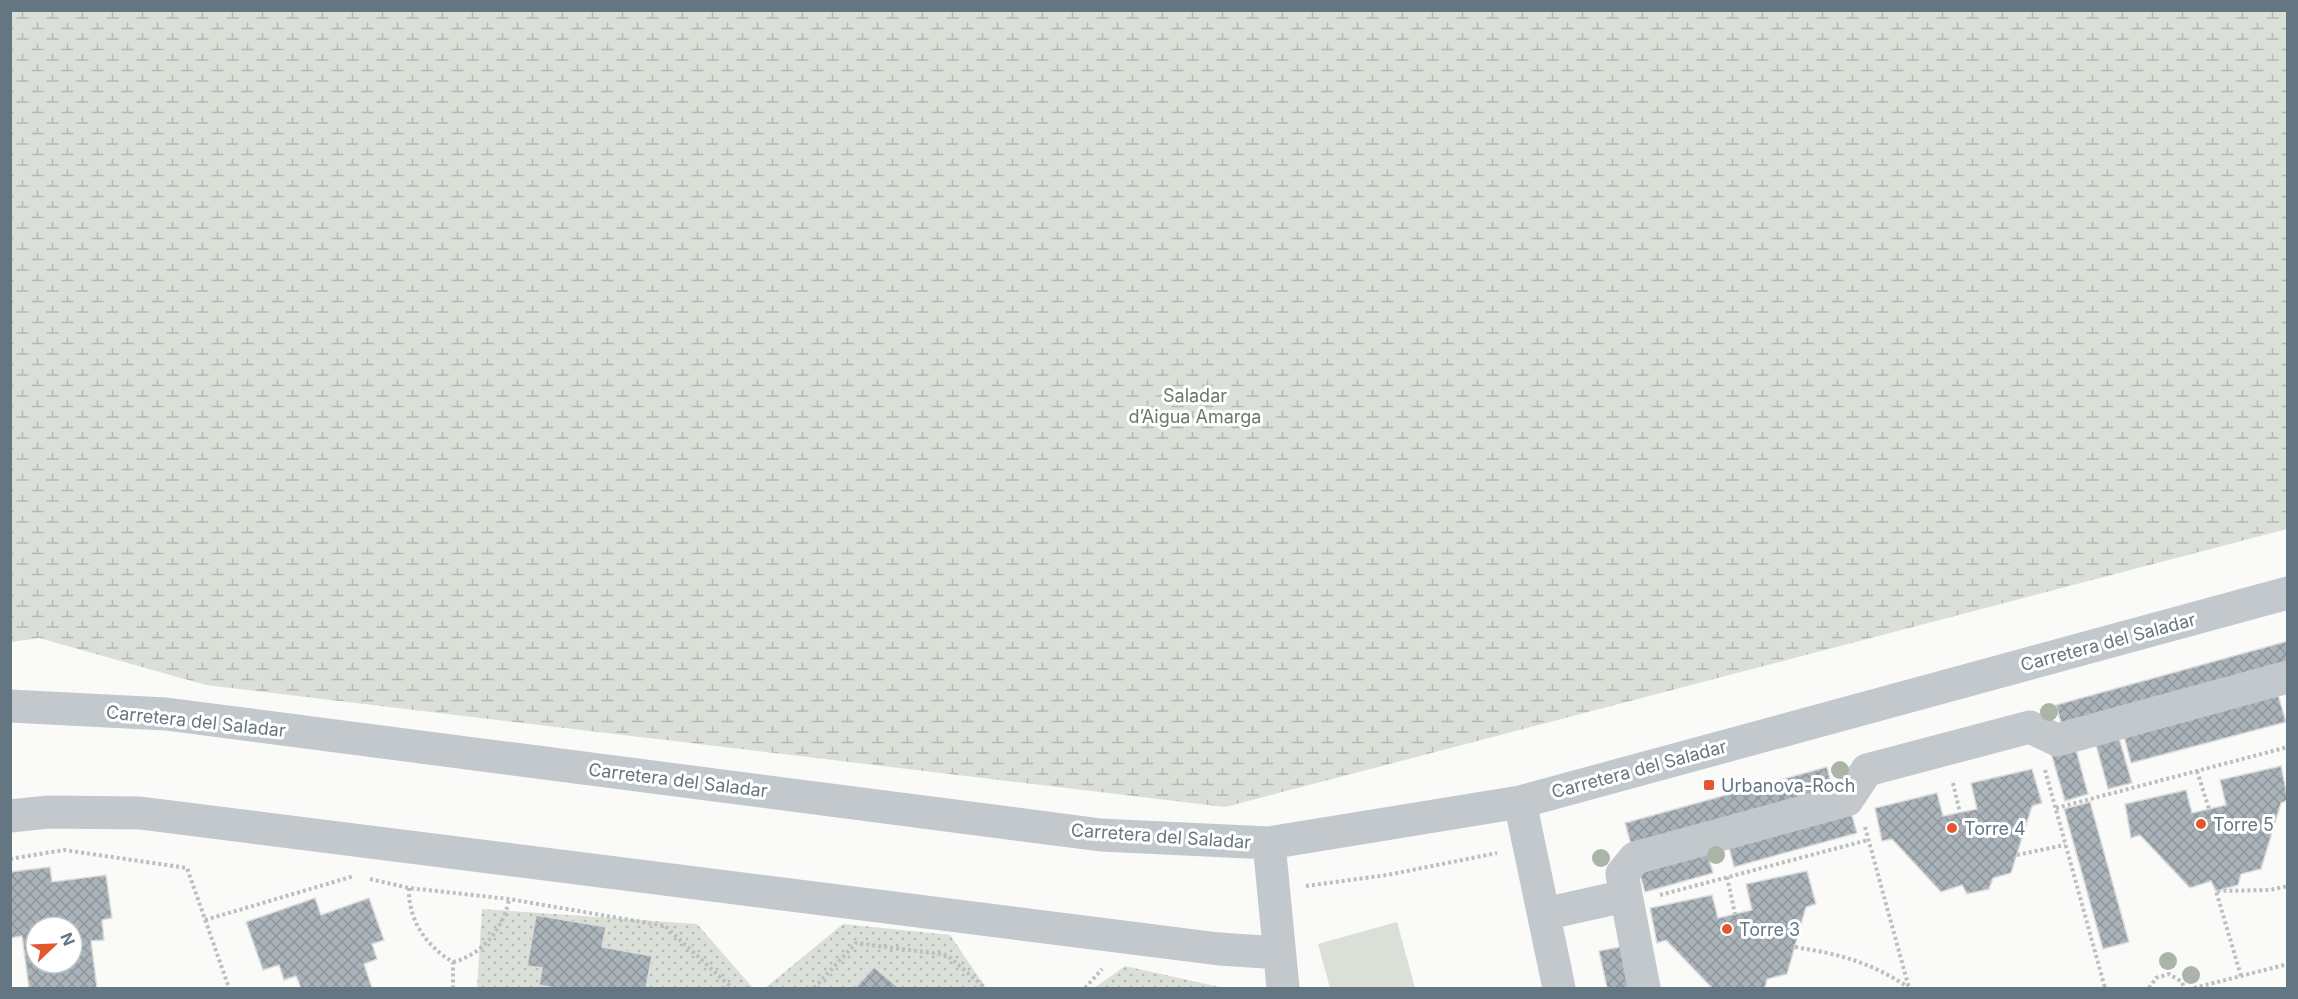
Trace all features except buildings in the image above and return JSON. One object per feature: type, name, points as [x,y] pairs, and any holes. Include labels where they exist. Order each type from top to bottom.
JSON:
[{"type":"street","name":"Carretera del Saladar","points":[[10,706],[166,714],[1101,835],[1269,843],[1520,802],[2288,593]]},
{"type":"street","points":[[1644,988],[1622,874],[1635,858],[1847,800],[1867,770],[2030,727],[2057,740],[2288,677]]},
{"type":"street","points":[[1520,802],[1559,988]]},
{"type":"street","points":[[10,816],[49,812],[140,813],[1219,949],[1280,953]]},
{"type":"street","points":[[1269,843],[1283,988]]},
{"type":"street","points":[[1544,914],[1626,900]]},
{"type":"path","points":[[2056,808],[2288,747]]},
{"type":"path","points":[[2044,766],[2105,988]]},
{"type":"path","points":[[2198,771],[2209,809]]},
{"type":"path","points":[[1952,779],[1960,813]]},
{"type":"path","points":[[1862,817],[1908,988]]},
{"type":"path","points":[[1626,900],[1868,840]]},
{"type":"path","points":[[2017,855],[2066,845]]},
{"type":"path","points":[[1274,891],[1387,875],[1530,846]]},
{"type":"path","points":[[10,859],[64,850],[187,868],[229,988]]},
{"type":"path","points":[[205,920],[356,876]]},
{"type":"path","points":[[1726,877],[1735,914]]},
{"type":"path","points":[[366,878],[409,888],[509,899],[665,926],[732,988]]},
{"type":"path","points":[[2241,976],[2216,891],[2270,890],[2288,886]]},
{"type":"path","points":[[409,888],[410,907],[420,932],[439,954],[453,962]]},
{"type":"path","points":[[453,962],[480,949],[494,935],[505,917],[509,899]]},
{"type":"path","points":[[814,988],[856,943],[947,955],[985,988]]},
{"type":"path","points":[[1795,947],[1836,953],[1879,969],[1908,988]]},
{"type":"path","points":[[453,962],[453,988]]},
{"type":"path","points":[[2194,988],[2288,964]]},
{"type":"path","points":[[2149,988],[2156,978],[2169,974],[2182,982],[2184,988]]},
{"type":"path","points":[[2219,982],[2221,988]]},
{"type":"green space","name":"Saladar d’Aigua Amarga","points":[[11,10],[2287,11],[2287,529],[1225,807],[206,685],[39,638],[11,642]]},
{"type":"green space","points":[[482,909],[697,924],[753,988],[477,988]]},
{"type":"green space","points":[[1397,922],[1415,988],[1330,988],[1318,944]]},
{"type":"green space","points":[[843,924],[950,935],[986,988],[765,988]]},
{"type":"green space","points":[[1125,966],[1224,988],[1094,988]]},
{"type":"place","name":"Urbanova-Roch","points":[[1709,785]]},
{"type":"place","name":"Torre 5","points":[[2201,824]]},
{"type":"place","name":"Torre 4","points":[[1952,828]]},
{"type":"place","name":"Torre 3","points":[[1727,929]]}]
